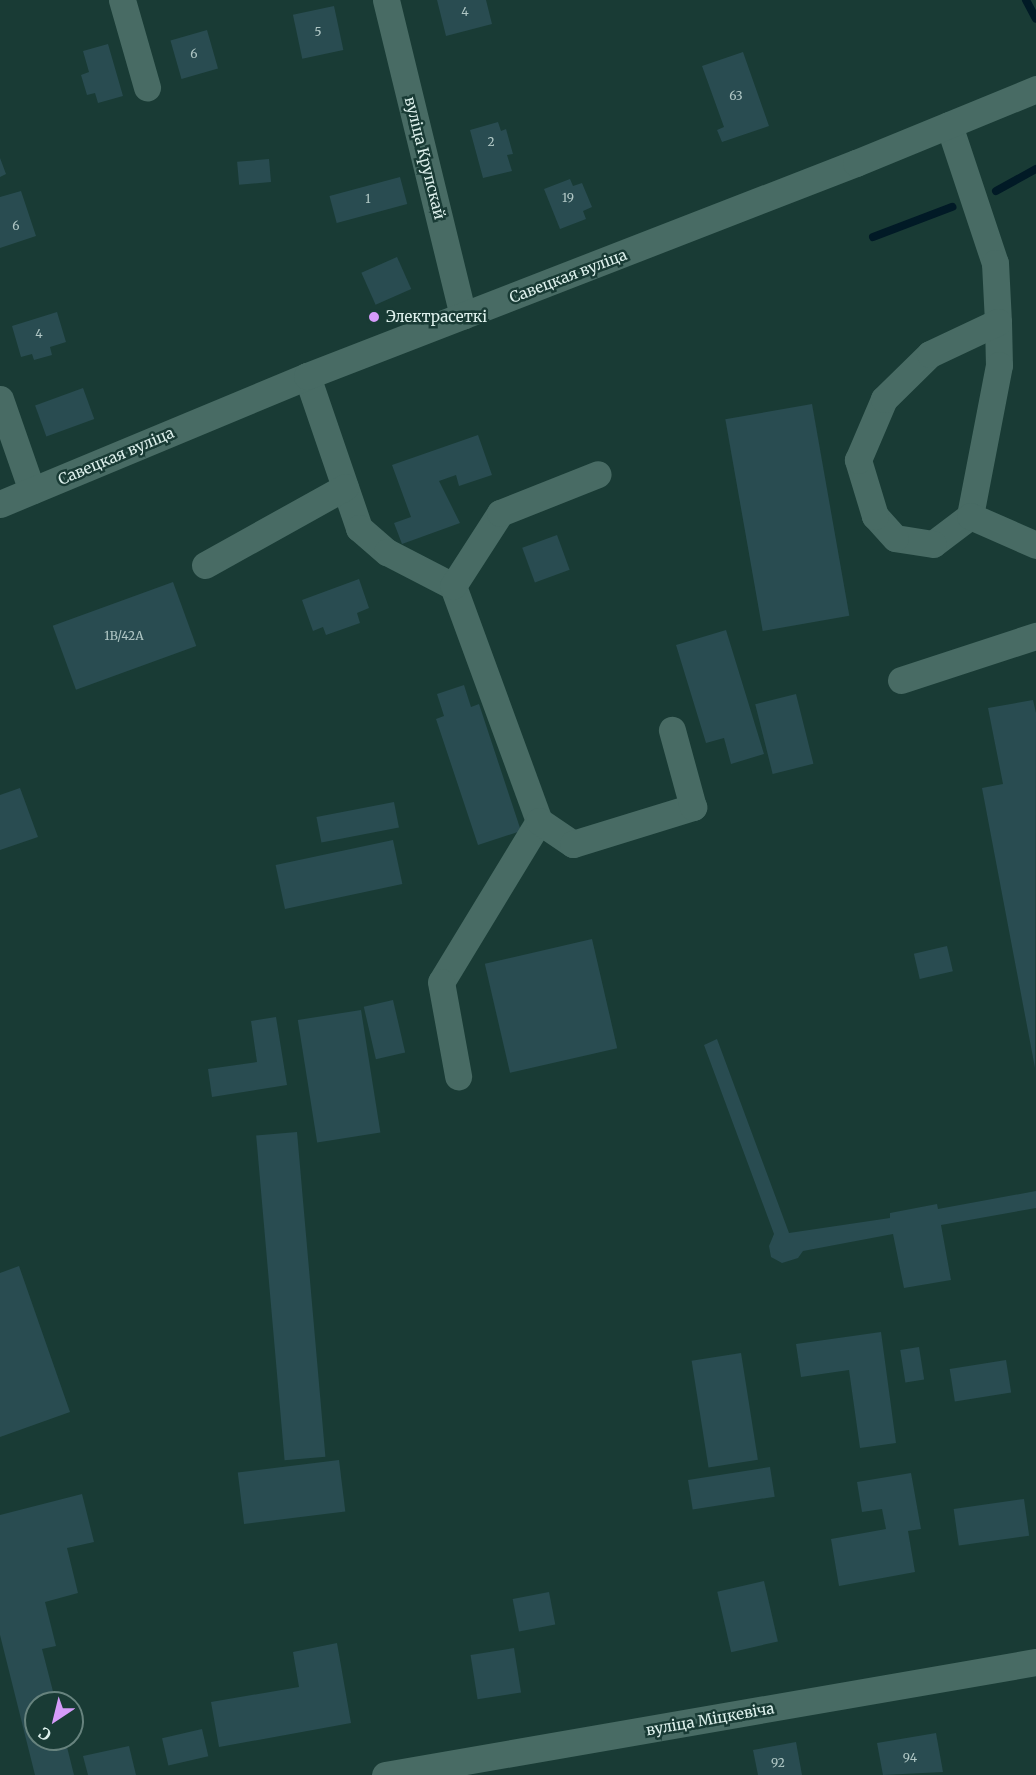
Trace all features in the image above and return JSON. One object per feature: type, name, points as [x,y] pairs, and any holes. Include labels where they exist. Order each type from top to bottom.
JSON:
[{"type":"street","points":[[122,0],[147,87]]},
{"type":"street","name":"вуліца Крупскай","points":[[386,0],[463,316]]},
{"type":"street","name":"Савецкая вуліца","points":[[0,504],[307,376],[1036,89]]},
{"type":"street","points":[[949,125],[995,263],[998,322],[999,365],[970,516],[933,544],[895,538],[875,516],[858,460],[884,399],[930,354],[998,322]]},
{"type":"street","points":[[307,376],[359,528],[387,552],[453,586],[539,821],[573,844],[693,807],[672,730]]},
{"type":"street","points":[[0,399],[32,491]]},
{"type":"street","points":[[453,586],[500,513],[598,474]]},
{"type":"street","points":[[205,565],[345,487]]},
{"type":"street","points":[[970,516],[1036,545]]},
{"type":"street","points":[[900,681],[1036,636]]},
{"type":"street","points":[[458,1076],[441,982],[539,821]]},
{"type":"street","name":"вуліца Міцкевіча","points":[[385,1775],[429,1772],[1036,1662]]},
{"type":"building","points":[[437,0],[486,0],[492,24],[446,36]]},
{"type":"building","points":[[334,6],[343,50],[302,59],[293,15]]},
{"type":"building","points":[[207,30],[218,68],[181,79],[170,40]]},
{"type":"building","points":[[108,44],[123,96],[98,103],[95,93],[87,95],[81,75],[89,72],[83,51]]},
{"type":"building","points":[[743,52],[769,126],[722,142],[717,130],[724,127],[702,66]]},
{"type":"building","points":[[498,122],[501,131],[506,129],[513,154],[507,155],[512,171],[483,178],[470,130]]},
{"type":"building","points":[[0,158],[6,174],[0,177]]},
{"type":"building","points":[[269,159],[271,182],[239,185],[237,162]]},
{"type":"building","points":[[400,177],[407,204],[337,223],[329,196]]},
{"type":"building","points":[[570,179],[573,186],[582,183],[592,207],[583,211],[586,219],[560,229],[544,189]]},
{"type":"building","points":[[21,191],[36,236],[0,248],[0,197]]},
{"type":"building","points":[[397,257],[411,289],[376,305],[361,273]]},
{"type":"building","points":[[57,312],[66,342],[50,347],[52,355],[34,360],[32,354],[21,357],[12,326]]},
{"type":"building","points":[[83,388],[94,419],[46,436],[35,405]]},
{"type":"building","points":[[812,404],[849,616],[763,631],[725,419]]},
{"type":"building","points":[[478,435],[492,475],[459,486],[456,475],[439,481],[460,523],[402,544],[394,523],[411,517],[392,465]]},
{"type":"building","points":[[557,535],[570,570],[535,582],[522,548]]},
{"type":"building","points":[[359,579],[369,608],[357,613],[360,623],[326,635],[323,627],[313,631],[302,600]]},
{"type":"building","points":[[173,582],[196,646],[76,690],[53,626]]},
{"type":"building","points":[[726,630],[764,754],[731,764],[724,738],[706,743],[676,645]]},
{"type":"building","points":[[464,685],[471,707],[479,704],[521,831],[478,845],[436,719],[444,716],[437,694]]},
{"type":"building","points":[[796,694],[813,764],[773,774],[755,704]]},
{"type":"building","points":[[1033,700],[1036,713],[1035,1068],[982,788],[1003,784],[988,708]]},
{"type":"building","points":[[20,788],[38,837],[0,850],[0,795]]},
{"type":"building","points":[[394,802],[399,828],[321,843],[316,817]]},
{"type":"building","points":[[393,840],[402,884],[285,909],[276,865]]},
{"type":"building","points":[[592,939],[617,1048],[510,1073],[485,964]]},
{"type":"building","points":[[947,946],[953,971],[920,979],[914,954]]},
{"type":"building","points":[[393,1000],[405,1053],[376,1059],[364,1007]]},
{"type":"building","points":[[361,1010],[380,1132],[317,1142],[298,1020]]},
{"type":"building","points":[[276,1017],[287,1085],[212,1097],[208,1069],[257,1062],[251,1021]]},
{"type":"building","points":[[717,1039],[789,1233],[890,1218],[890,1213],[937,1204],[938,1209],[1036,1191],[1036,1208],[941,1225],[951,1280],[904,1288],[893,1234],[803,1251],[798,1258],[782,1263],[771,1257],[769,1246],[774,1234],[704,1045]]},
{"type":"building","points":[[297,1132],[325,1457],[285,1460],[256,1136]]},
{"type":"building","points":[[19,1266],[70,1412],[0,1437],[0,1273]]},
{"type":"building","points":[[881,1332],[896,1443],[860,1448],[849,1370],[801,1377],[796,1344]]},
{"type":"building","points":[[919,1347],[924,1380],[905,1383],[900,1350]]},
{"type":"building","points":[[741,1353],[758,1460],[709,1467],[692,1361]]},
{"type":"building","points":[[1006,1360],[1011,1393],[955,1402],[950,1369]]},
{"type":"building","points":[[339,1460],[345,1512],[244,1524],[238,1472]]},
{"type":"building","points":[[770,1467],[775,1497],[693,1510],[688,1480]]},
{"type":"building","points":[[911,1473],[921,1529],[908,1531],[915,1572],[839,1586],[831,1539],[886,1529],[882,1509],[862,1512],[857,1482]]},
{"type":"building","points":[[82,1494],[94,1542],[67,1548],[78,1593],[45,1602],[56,1646],[42,1649],[53,1691],[24,1691],[24,1731],[0,1635],[0,1515]]},
{"type":"building","points":[[1024,1499],[1029,1536],[959,1546],[954,1509]]},
{"type":"building","points":[[764,1581],[778,1641],[731,1652],[717,1592]]},
{"type":"building","points":[[549,1592],[555,1624],[519,1631],[513,1599]]},
{"type":"building","points":[[337,1643],[351,1723],[219,1747],[211,1702],[299,1687],[293,1652]]},
{"type":"building","points":[[514,1648],[521,1692],[478,1699],[471,1655]]},
{"type":"building","points":[[202,1729],[208,1756],[168,1766],[162,1738]]},
{"type":"building","points":[[936,1733],[943,1772],[883,1775],[877,1743]]},
{"type":"building","points":[[796,1742],[802,1775],[758,1775],[753,1750]]},
{"type":"building","points":[[129,1746],[136,1775],[88,1775],[83,1756]]},
{"type":"building","points":[[29,1751],[68,1751],[74,1775],[35,1775]]},
{"type":"waterway","points":[[1026,0],[1036,19]]},
{"type":"waterway","points":[[996,191],[1036,169]]},
{"type":"waterway","points":[[873,237],[952,207]]},
{"type":"place","name":"Электрасеткі","points":[[374,317]]}]
